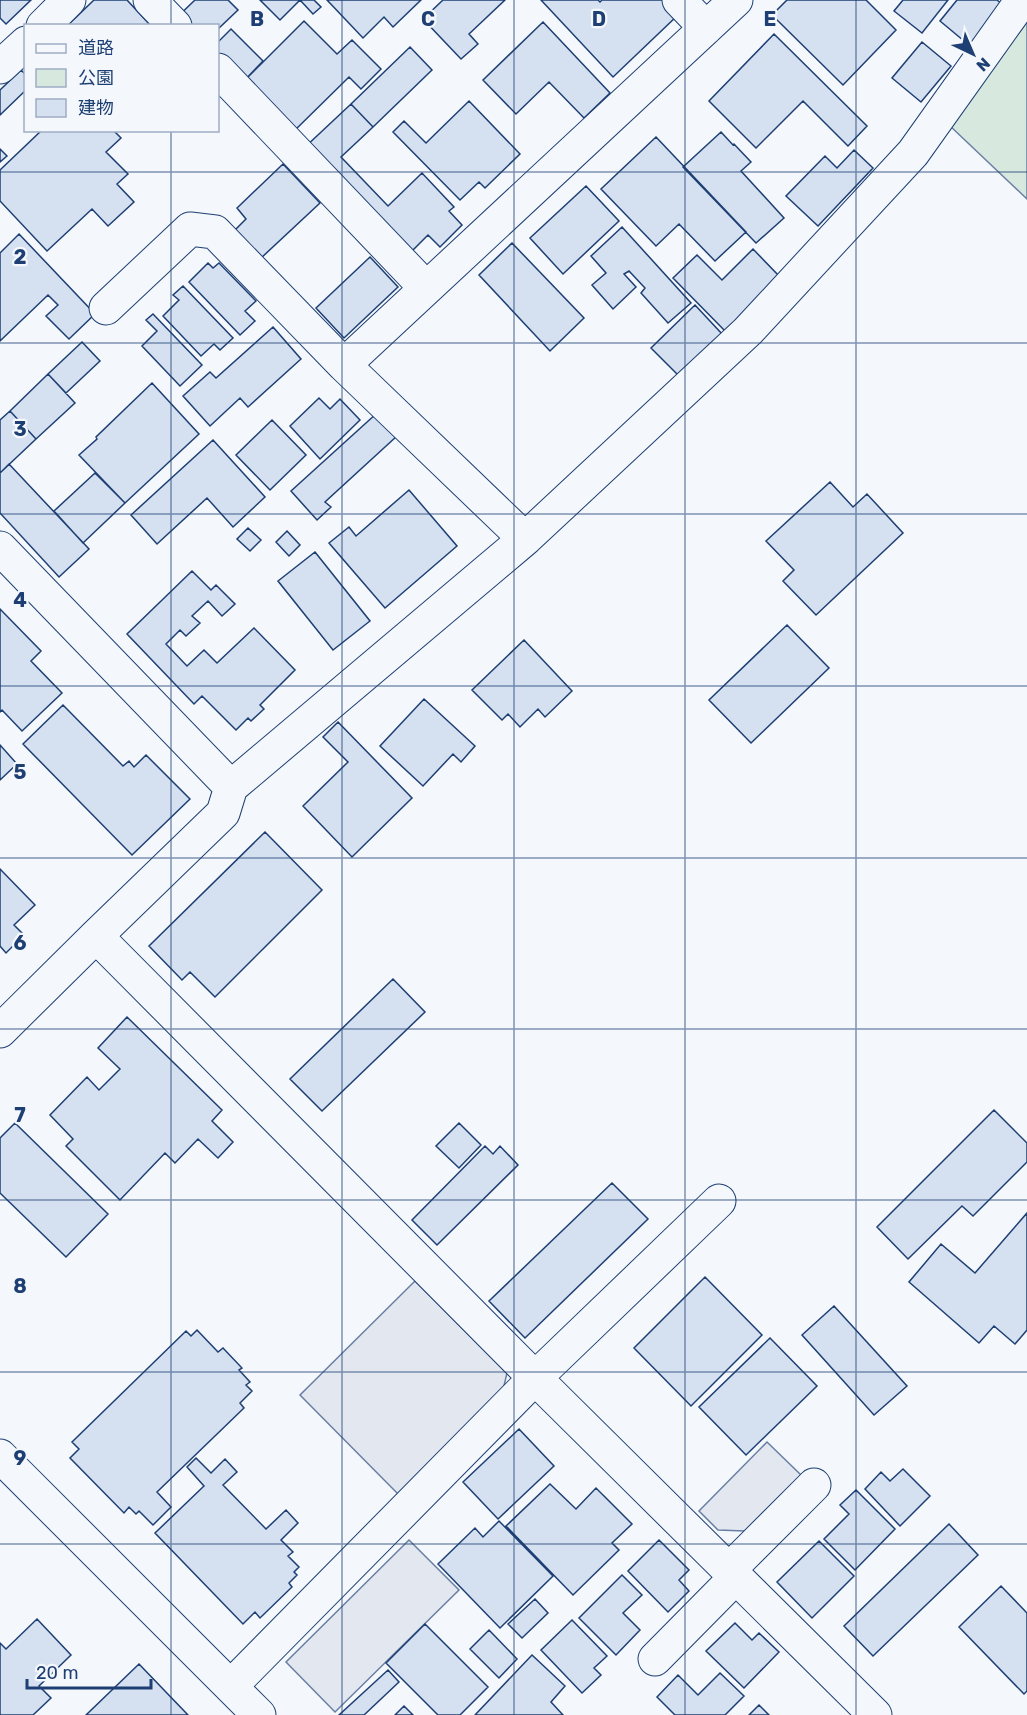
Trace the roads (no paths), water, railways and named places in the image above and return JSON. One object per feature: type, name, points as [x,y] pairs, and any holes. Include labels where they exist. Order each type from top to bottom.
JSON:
[{"type":"street","points":[[45,24],[69,0]]},
{"type":"street","points":[[150,0],[173,24]]},
{"type":"street","points":[[679,0],[706,28]]},
{"type":"street","points":[[344,365],[736,0]]},
{"type":"street","points":[[0,1031],[224,813],[231,787],[525,539],[748,331],[913,153],[1022,0]]},
{"type":"street","points":[[0,68],[24,44]]},
{"type":"street","points":[[219,71],[426,288]]},
{"type":"street","points":[[106,308],[190,229],[215,232],[344,365],[525,539]]},
{"type":"street","points":[[3,557],[231,787]]},
{"type":"street","points":[[96,936],[535,1378],[875,1715]]},
{"type":"street","points":[[231,1686],[535,1378],[719,1201]]},
{"type":"street","points":[[0,1456],[259,1715]]},
{"type":"street","points":[[655,1659],[814,1485]]}]
